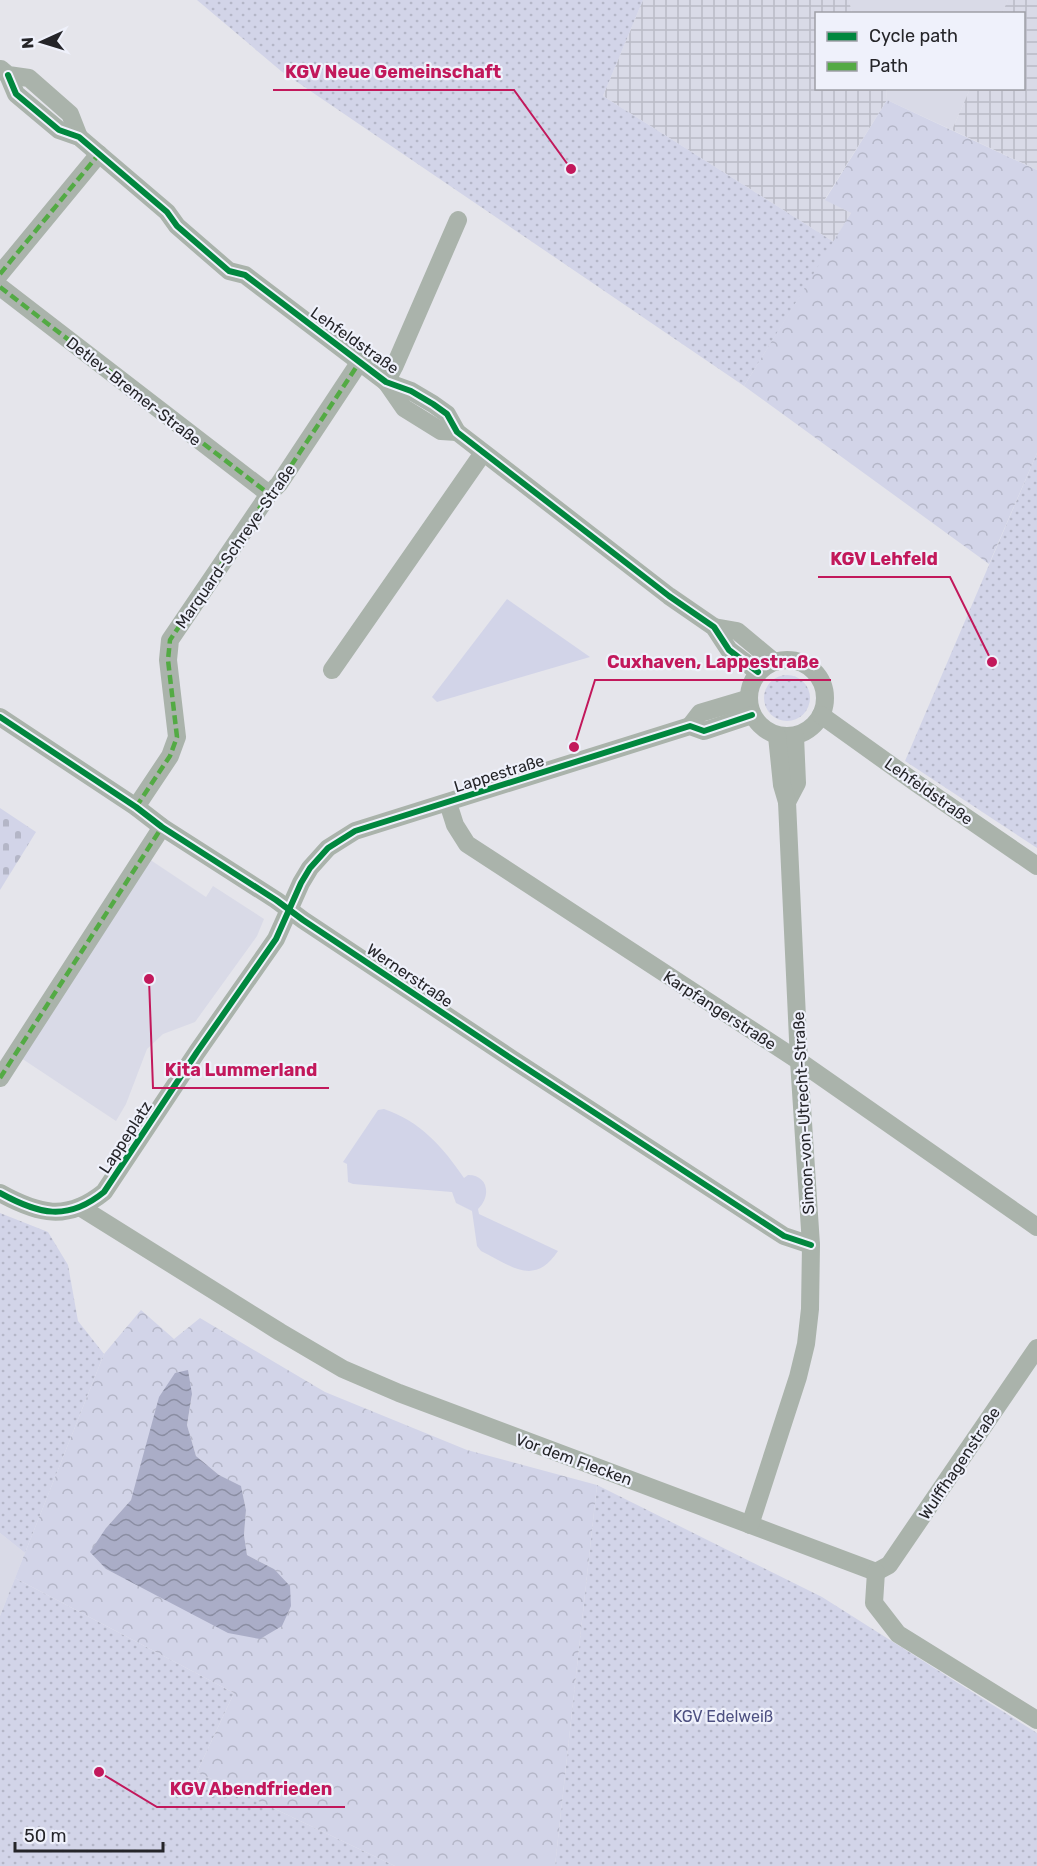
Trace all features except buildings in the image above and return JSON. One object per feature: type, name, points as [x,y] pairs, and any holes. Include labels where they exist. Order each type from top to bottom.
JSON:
[{"type":"street","name":"Lehfeldstraße","points":[[4,71],[29,78],[70,114],[79,137],[167,212],[177,226],[229,271],[245,275],[386,382],[404,408],[441,431],[458,432],[669,596],[714,627],[737,631],[765,667]]},
{"type":"street","points":[[0,274],[99,154]]},
{"type":"street","name":"Lehfeldstraße","points":[[386,382],[458,220]]},
{"type":"street","name":"Detlev-Bremer-Straße","points":[[0,287],[269,494]]},
{"type":"street","name":"Marquard-Schreye-Straße","points":[[136,807],[170,756],[177,737],[168,660],[171,639],[269,494],[279,484],[359,363]]},
{"type":"street","points":[[332,670],[483,453]]},
{"type":"street","points":[[795,660],[808,666],[818,675],[824,688],[825,702],[821,715],[806,731],[795,736],[777,736],[756,722],[750,707],[751,683],[765,667],[795,660]]},
{"type":"street","name":"Lappestraße","points":[[290,911],[301,883],[318,857],[339,840],[355,831],[690,726],[704,731],[750,707]]},
{"type":"street","name":"Lehfeldstraße","points":[[821,715],[1037,866]]},
{"type":"street","name":"Wernerstraße","points":[[0,717],[512,1059],[784,1236],[811,1245]]},
{"type":"street","name":"Simon-von-Utrecht-Straße","points":[[750,1525],[795,1388],[806,1344],[810,1309],[811,1245],[799,1061],[788,802],[782,785],[777,736]]},
{"type":"street","name":"Simon-von-Utrecht-Straße","points":[[788,802],[797,783],[795,736]]},
{"type":"street","name":"Karpfangerstraße","points":[[448,803],[455,825],[468,844],[799,1061],[1037,1227]]},
{"type":"street","points":[[0,1078],[162,827]]},
{"type":"street","name":"Lappeplatz","points":[[0,1193],[24,1206],[42,1211],[58,1211],[80,1207],[92,1201],[110,1185],[197,1052],[276,939],[290,911]]},
{"type":"street","name":"Vor dem Flecken","points":[[80,1207],[343,1369],[421,1402],[876,1572]]},
{"type":"street","name":"Wulffhagenstraße","points":[[876,1572],[889,1565],[1037,1348]]},
{"type":"street","points":[[876,1572],[874,1604],[898,1634],[1037,1720]]},
{"type":"shaded area","points":[[643,0],[849,0],[852,12],[815,12],[815,90],[886,90],[887,100],[825,199],[851,213],[834,242],[603,96]]},
{"type":"shaded area","points":[[849,0],[1008,0],[1003,12],[852,12]]},
{"type":"shaded area","points":[[1008,0],[1037,0],[1037,170],[952,130],[970,90],[1025,90],[1025,12],[1002,12]]},
{"type":"shaded area","points":[[886,90],[970,90],[952,130],[887,100]]},
{"type":"shaded area","points":[[149,859],[206,897],[213,886],[264,919],[257,936],[195,1022],[163,1034],[147,1049],[126,1104],[116,1121],[21,1058]]},
{"type":"shaded area","points":[[0,1533],[25,1553],[0,1616]]},
{"type":"green space","points":[[197,0],[643,0],[603,96],[834,242],[744,386],[281,71]]},
{"type":"green space","points":[[887,100],[1037,170],[1037,453],[989,564],[744,386],[851,213],[825,200]]},
{"type":"green space","points":[[1037,453],[1037,848],[905,761]]},
{"type":"green space","points":[[507,599],[590,657],[437,702],[432,697]]},
{"type":"green space","points":[[787,675],[796,676],[804,681],[809,689],[809,707],[804,715],[796,720],[787,721],[778,720],[770,715],[765,707],[764,698],[765,689],[770,681],[778,676]]},
{"type":"green space","points":[[0,808],[36,832],[0,890]]},
{"type":"green space","points":[[384,1109],[409,1120],[430,1136],[464,1178],[468,1175],[475,1176],[484,1183],[486,1193],[478,1209],[479,1214],[558,1251],[549,1262],[531,1271],[522,1270],[481,1251],[477,1246],[472,1211],[456,1203],[452,1192],[348,1182],[347,1164],[343,1162],[378,1110]]},
{"type":"green space","points":[[0,1213],[48,1232],[68,1265],[78,1321],[104,1354],[25,1553],[0,1533]]},
{"type":"green space","points":[[141,1310],[174,1339],[200,1318],[325,1392],[467,1450],[597,1485],[555,1866],[395,1866],[197,1772],[234,1693],[15,1578],[104,1354]],"holes":[[[192,1395],[187,1425],[196,1456],[219,1475],[241,1487],[246,1510],[244,1535],[247,1555],[274,1569],[167,1600],[106,1569],[106,1528],[131,1500],[138,1478]]]},
{"type":"green space","name":"KGV Edelweiß","points":[[597,1485],[822,1597],[1037,1733],[1037,1866],[555,1866]]},
{"type":"green space","points":[[15,1578],[234,1693],[197,1772],[395,1866],[0,1866],[0,1616]]},
{"type":"water","points":[[188,1370],[192,1394],[187,1425],[196,1456],[219,1475],[241,1486],[246,1510],[244,1535],[247,1555],[274,1569],[290,1586],[291,1606],[282,1626],[260,1639],[228,1633],[106,1569],[90,1552],[106,1528],[131,1500],[159,1397],[175,1373]]},
{"type":"marked path","points":[[0,274],[99,154]]},
{"type":"marked path","points":[[0,287],[269,494]]},
{"type":"marked path","points":[[136,807],[170,756],[177,737],[168,660],[170,640],[269,494],[279,484],[359,363]]},
{"type":"marked path","points":[[0,1078],[162,827]]},
{"type":"cycle path","points":[[8,75],[16,94],[59,130],[79,137],[167,212],[177,226],[229,271],[245,275],[386,382],[411,391],[447,414],[457,432],[669,596],[714,627],[729,650],[758,672]]},
{"type":"cycle path","points":[[0,1193],[27,1206],[52,1212],[77,1208],[104,1192],[197,1052],[276,939],[301,883],[310,868],[328,848],[355,831],[690,726],[704,731],[752,715]]},
{"type":"cycle path","points":[[0,717],[512,1059],[784,1236],[811,1245]]},
{"type":"place","name":"KGV Neue Gemeinschaft","points":[[571,169]]},
{"type":"place","name":"KGV Lehfeld","points":[[992,662]]},
{"type":"place","name":"Cuxhaven, Lappestraße","points":[[574,747]]},
{"type":"place","name":"Kita Lummerland","points":[[149,979]]},
{"type":"place","name":"KGV Abendfrieden","points":[[99,1772]]}]
